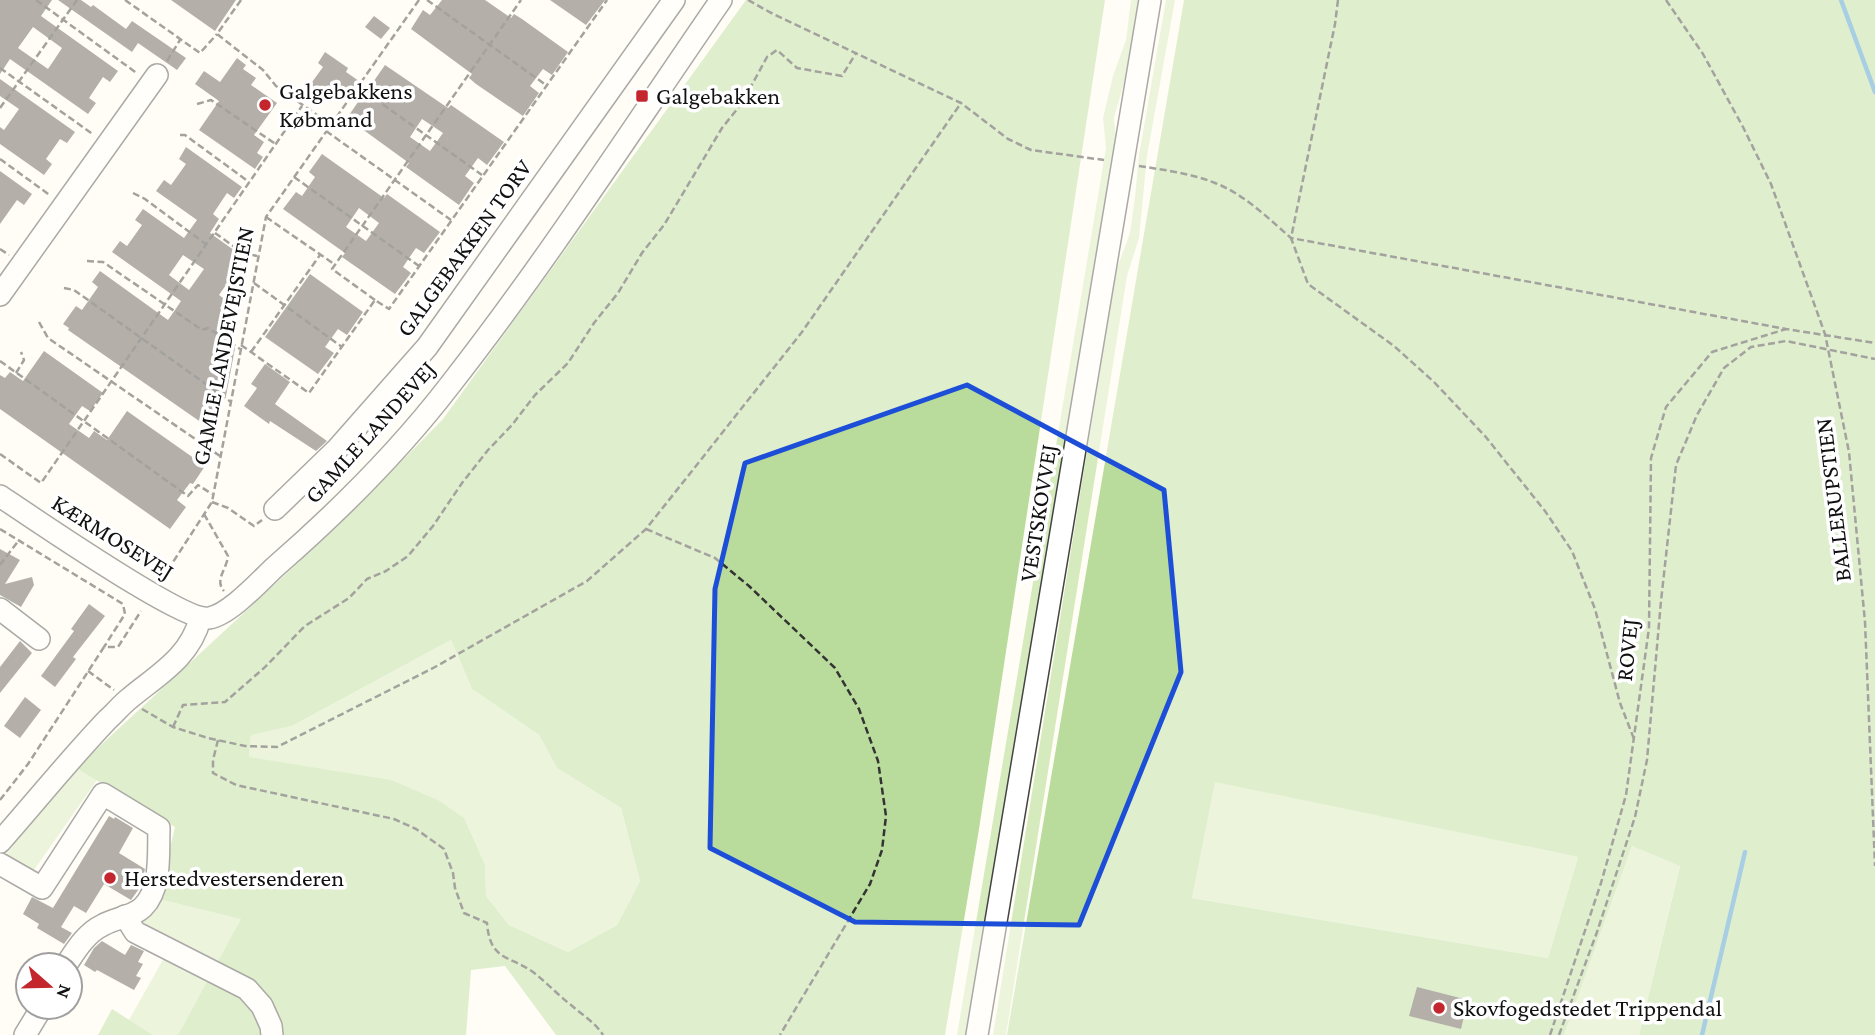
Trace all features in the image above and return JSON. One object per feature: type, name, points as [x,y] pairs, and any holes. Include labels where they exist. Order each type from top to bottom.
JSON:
[{"type":"street","name":"GALGEBAKKEN TORV","points":[[275,509],[338,448],[426,347],[674,0]]},
{"type":"street","name":"GAMLE LANDEVEJ","points":[[200,619],[219,615],[300,545],[374,473],[449,386],[555,243],[721,0]]},
{"type":"street","name":"VESTSKOVVEJ","points":[[977,1035],[1150,0]]},
{"type":"street","points":[[0,295],[154,79]]},
{"type":"street","name":"KÆRMOSEVEJ","points":[[0,496],[115,571],[200,619]]},
{"type":"street","points":[[0,609],[39,639]]},
{"type":"street","points":[[0,842],[127,700],[181,655],[189,646],[200,619]]},
{"type":"street","points":[[0,864],[41,888],[103,794],[159,828],[158,872],[152,894],[142,909],[101,925],[75,951]]},
{"type":"street","points":[[125,916],[135,932],[247,989],[262,1006],[272,1035]]},
{"type":"path","points":[[36,0],[154,79],[181,39]]},
{"type":"path","points":[[0,108],[77,0]]},
{"type":"path","points":[[125,0],[201,53],[241,0]]},
{"type":"path","points":[[217,34],[263,70],[276,86],[331,125],[419,0]]},
{"type":"path","points":[[427,0],[546,85]]},
{"type":"path","points":[[521,0],[332,268],[388,309],[607,0]]},
{"type":"path","points":[[748,0],[961,103],[1008,139],[1031,150],[1111,161]]},
{"type":"path","points":[[1338,0],[1291,238],[1308,284],[1394,346],[1434,382],[1485,436],[1545,511],[1572,551],[1591,598],[1620,703],[1634,739]]},
{"type":"path","name":"BALLERUPSTIEN","points":[[1666,0],[1703,54],[1771,184],[1829,350],[1849,452],[1865,622],[1875,866]]},
{"type":"path","points":[[173,727],[183,705],[225,702],[264,668],[305,626],[349,598],[367,579],[386,571],[408,556],[488,450],[568,363],[664,225],[722,128],[742,103],[767,57],[777,50],[797,68],[842,76],[856,53]]},
{"type":"path","points":[[0,68],[108,144]]},
{"type":"path","points":[[358,86],[482,175]]},
{"type":"path","points":[[197,104],[211,100],[277,145]]},
{"type":"path","points":[[88,671],[127,700],[173,727],[245,746],[277,747],[435,667],[587,581],[646,529],[802,332],[961,103]]},
{"type":"path","points":[[0,454],[41,483],[302,106]]},
{"type":"path","name":"GAMLE LANDEVEJSTIEN","points":[[162,579],[212,502],[266,217],[331,125]]},
{"type":"path","points":[[326,131],[451,220]]},
{"type":"path","points":[[180,135],[185,135],[250,183]]},
{"type":"path","points":[[0,159],[64,205]]},
{"type":"path","points":[[1135,165],[1188,174],[1217,183],[1241,197],[1291,238],[1875,343]]},
{"type":"path","points":[[294,177],[419,266]]},
{"type":"path","points":[[133,193],[207,245]]},
{"type":"path","points":[[266,217],[334,264]]},
{"type":"path","points":[[215,233],[243,253],[258,256]]},
{"type":"path","points":[[251,352],[320,254]]},
{"type":"path","points":[[87,261],[103,262],[202,330],[208,328],[251,352],[309,393],[375,300]]},
{"type":"path","points":[[253,283],[342,347]]},
{"type":"path","points":[[64,288],[74,290],[230,402]]},
{"type":"path","points":[[39,321],[48,338],[220,456]]},
{"type":"path","name":"ROVEJ","points":[[1550,1035],[1601,883],[1626,795],[1649,628],[1651,458],[1666,407],[1712,352],[1786,329]]},
{"type":"path","points":[[1559,1035],[1635,817],[1647,760],[1676,465],[1697,415],[1724,368],[1751,347],[1786,341],[1875,359]]},
{"type":"path","points":[[16,373],[24,359],[21,352]]},
{"type":"path","points":[[0,361],[188,496],[198,485],[213,495]]},
{"type":"path","points":[[212,502],[228,508],[254,526],[275,509]]},
{"type":"path","points":[[204,514],[226,551],[228,561],[219,587],[234,603]]},
{"type":"path","points":[[0,529],[123,604],[125,614],[28,764],[0,800]]},
{"type":"path","points":[[646,529],[715,558],[749,586],[835,668],[859,709],[878,761],[886,816],[882,850],[870,884],[780,1035]]},
{"type":"path","points":[[0,565],[19,540]]},
{"type":"path","points":[[104,647],[118,647],[141,611]]},
{"type":"path","points":[[218,740],[213,773],[236,785],[394,819],[416,829],[444,849],[464,913],[487,923],[488,934],[495,949],[503,957],[532,971],[598,1026],[603,1035]]},
{"type":"highlighted area","points":[[967,385],[1164,490],[1181,672],[1079,925],[855,922],[710,848],[715,589],[745,463]]},
{"type":"green space","points":[[746,0],[1105,0],[979,829],[945,1035],[556,1035],[505,966],[471,970],[466,1035],[178,1035],[241,919],[158,899],[175,827],[76,768],[340,524],[443,419]],"holes":[[[451,640],[472,689],[539,735],[557,768],[621,808],[640,881],[617,925],[568,952],[509,925],[486,896],[485,865],[464,818],[438,800],[391,780],[249,757],[251,735],[292,726]]]},
{"type":"green space","points":[[1131,0],[1141,0],[1136,40],[1114,118],[1117,150],[967,1035],[957,1035],[1106,148],[1103,118],[1113,76],[1126,40]]},
{"type":"green space","points":[[1166,0],[1175,0],[1147,156],[1139,238],[1127,276],[1006,1035],[993,1035],[1116,271],[1130,233],[1139,155]]},
{"type":"green space","points":[[1184,0],[1875,0],[1875,1035],[1639,1035],[1680,866],[1632,846],[1564,1035],[1007,1035]],"holes":[[[1215,782],[1578,857],[1548,958],[1192,898]]]},
{"type":"green space","points":[[451,640],[472,689],[539,735],[557,768],[621,808],[640,881],[617,925],[568,952],[509,925],[486,896],[485,865],[249,757],[251,734],[292,726]]},
{"type":"green space","points":[[76,768],[97,780],[34,870],[3,858]]},
{"type":"green space","points":[[1215,781],[1578,857],[1548,958],[1192,898]]},
{"type":"green space","points":[[1632,846],[1680,865],[1639,1035],[1564,1035]]},
{"type":"green space","points":[[158,899],[242,919],[178,1035],[153,1035],[129,1020],[173,942],[143,922]]},
{"type":"green space","points":[[112,1009],[153,1035],[98,1035]]},
{"type":"building","points":[[0,0],[52,0],[41,16],[118,71],[110,82],[103,77],[89,98],[96,103],[88,114],[10,59],[0,74]],"holes":[[[33,27],[62,48],[48,69],[18,48]]]},
{"type":"building","points":[[58,0],[81,0],[91,7],[93,5],[126,29],[132,21],[186,58],[177,70],[138,43],[132,52]]},
{"type":"building","points":[[171,0],[236,0],[215,31]]},
{"type":"building","points":[[442,0],[485,0],[511,18],[514,14],[522,19],[568,52],[552,75],[543,69],[530,86],[539,93],[523,116],[476,84],[469,78],[472,74],[411,29],[423,10],[430,15]]},
{"type":"building","points":[[550,0],[605,0],[586,25]]},
{"type":"building","points":[[374,16],[390,28],[381,39],[365,27]]},
{"type":"building","points":[[325,52],[348,68],[346,72],[369,88],[385,65],[448,108],[451,105],[504,142],[487,165],[478,158],[465,176],[474,183],[459,205],[406,167],[409,163],[347,118],[358,102],[336,86],[325,102],[307,89],[323,67],[318,63]],"holes":[[[422,119],[443,133],[430,151],[410,137]]]},
{"type":"building","points":[[237,58],[246,65],[243,69],[256,78],[251,85],[277,103],[254,135],[264,142],[257,153],[263,157],[255,169],[199,130],[219,101],[195,84],[204,71],[220,82]]},
{"type":"building","points":[[0,79],[75,132],[67,143],[60,139],[46,159],[52,164],[44,175],[0,144],[0,127],[4,130],[19,109],[0,96]]},
{"type":"building","points":[[186,147],[242,187],[234,198],[227,193],[213,214],[219,219],[210,233],[245,258],[219,295],[226,300],[220,308],[237,321],[223,341],[235,348],[226,396],[205,425],[63,324],[76,306],[82,310],[98,287],[92,282],[100,271],[168,320],[181,301],[112,252],[120,241],[127,246],[142,225],[135,220],[143,209],[184,238],[197,220],[156,191],[164,180],[171,185],[186,164],[179,159]],"holes":[[[183,255],[204,269],[189,290],[169,275]]]},
{"type":"building","points":[[322,154],[384,198],[387,194],[440,232],[424,253],[416,248],[403,267],[411,273],[395,294],[342,257],[345,253],[283,209],[296,192],[302,196],[315,177],[309,172]],"holes":[[[359,208],[379,223],[366,241],[346,227]]]},
{"type":"building","points":[[0,171],[32,194],[24,205],[17,200],[0,224]]},
{"type":"building","points":[[310,274],[363,312],[347,335],[338,329],[325,347],[334,353],[318,374],[265,337]]},
{"type":"building","points":[[44,351],[103,393],[90,411],[82,406],[69,424],[89,438],[94,431],[107,440],[127,411],[205,466],[193,484],[190,483],[177,500],[186,507],[170,529],[0,409],[0,375],[5,378],[10,372],[23,381]]},
{"type":"building","points":[[265,364],[290,382],[275,404],[327,441],[316,451],[244,406],[257,388],[251,384]]},
{"type":"building","points":[[0,549],[20,560],[5,584],[32,577],[34,585],[21,607],[0,595]]},
{"type":"building","points":[[89,604],[105,616],[73,657],[76,659],[55,687],[41,676],[74,631],[71,629]]},
{"type":"building","points":[[20,641],[32,653],[0,693],[0,667]]},
{"type":"building","points":[[25,697],[41,710],[20,738],[4,726]]},
{"type":"building","name":"Herstedvestersenderen","points":[[109,816],[133,828],[119,853],[145,869],[141,886],[131,900],[104,884],[86,913],[74,906],[61,927],[72,933],[64,944],[37,928],[39,924],[23,914],[32,897],[53,908]]},
{"type":"building","points":[[102,941],[125,955],[131,945],[144,951],[138,962],[143,964],[136,976],[141,978],[134,990],[84,965],[94,948]]},
{"type":"building","name":"Skovfogedstedet Trippendal","points":[[1417,987],[1468,1000],[1461,1029],[1409,1016]]},
{"type":"waterway","points":[[1841,0],[1875,92]]},
{"type":"waterway","points":[[1702,1035],[1745,852]]},
{"type":"place","name":"Galgebakken","points":[[642,96]]},
{"type":"place","name":"Galgebakkens Købmand","points":[[265,105]]},
{"type":"place","name":"Herstedvestersenderen","points":[[110,878]]},
{"type":"place","name":"Skovfogedstedet Trippendal","points":[[1439,1008]]}]
